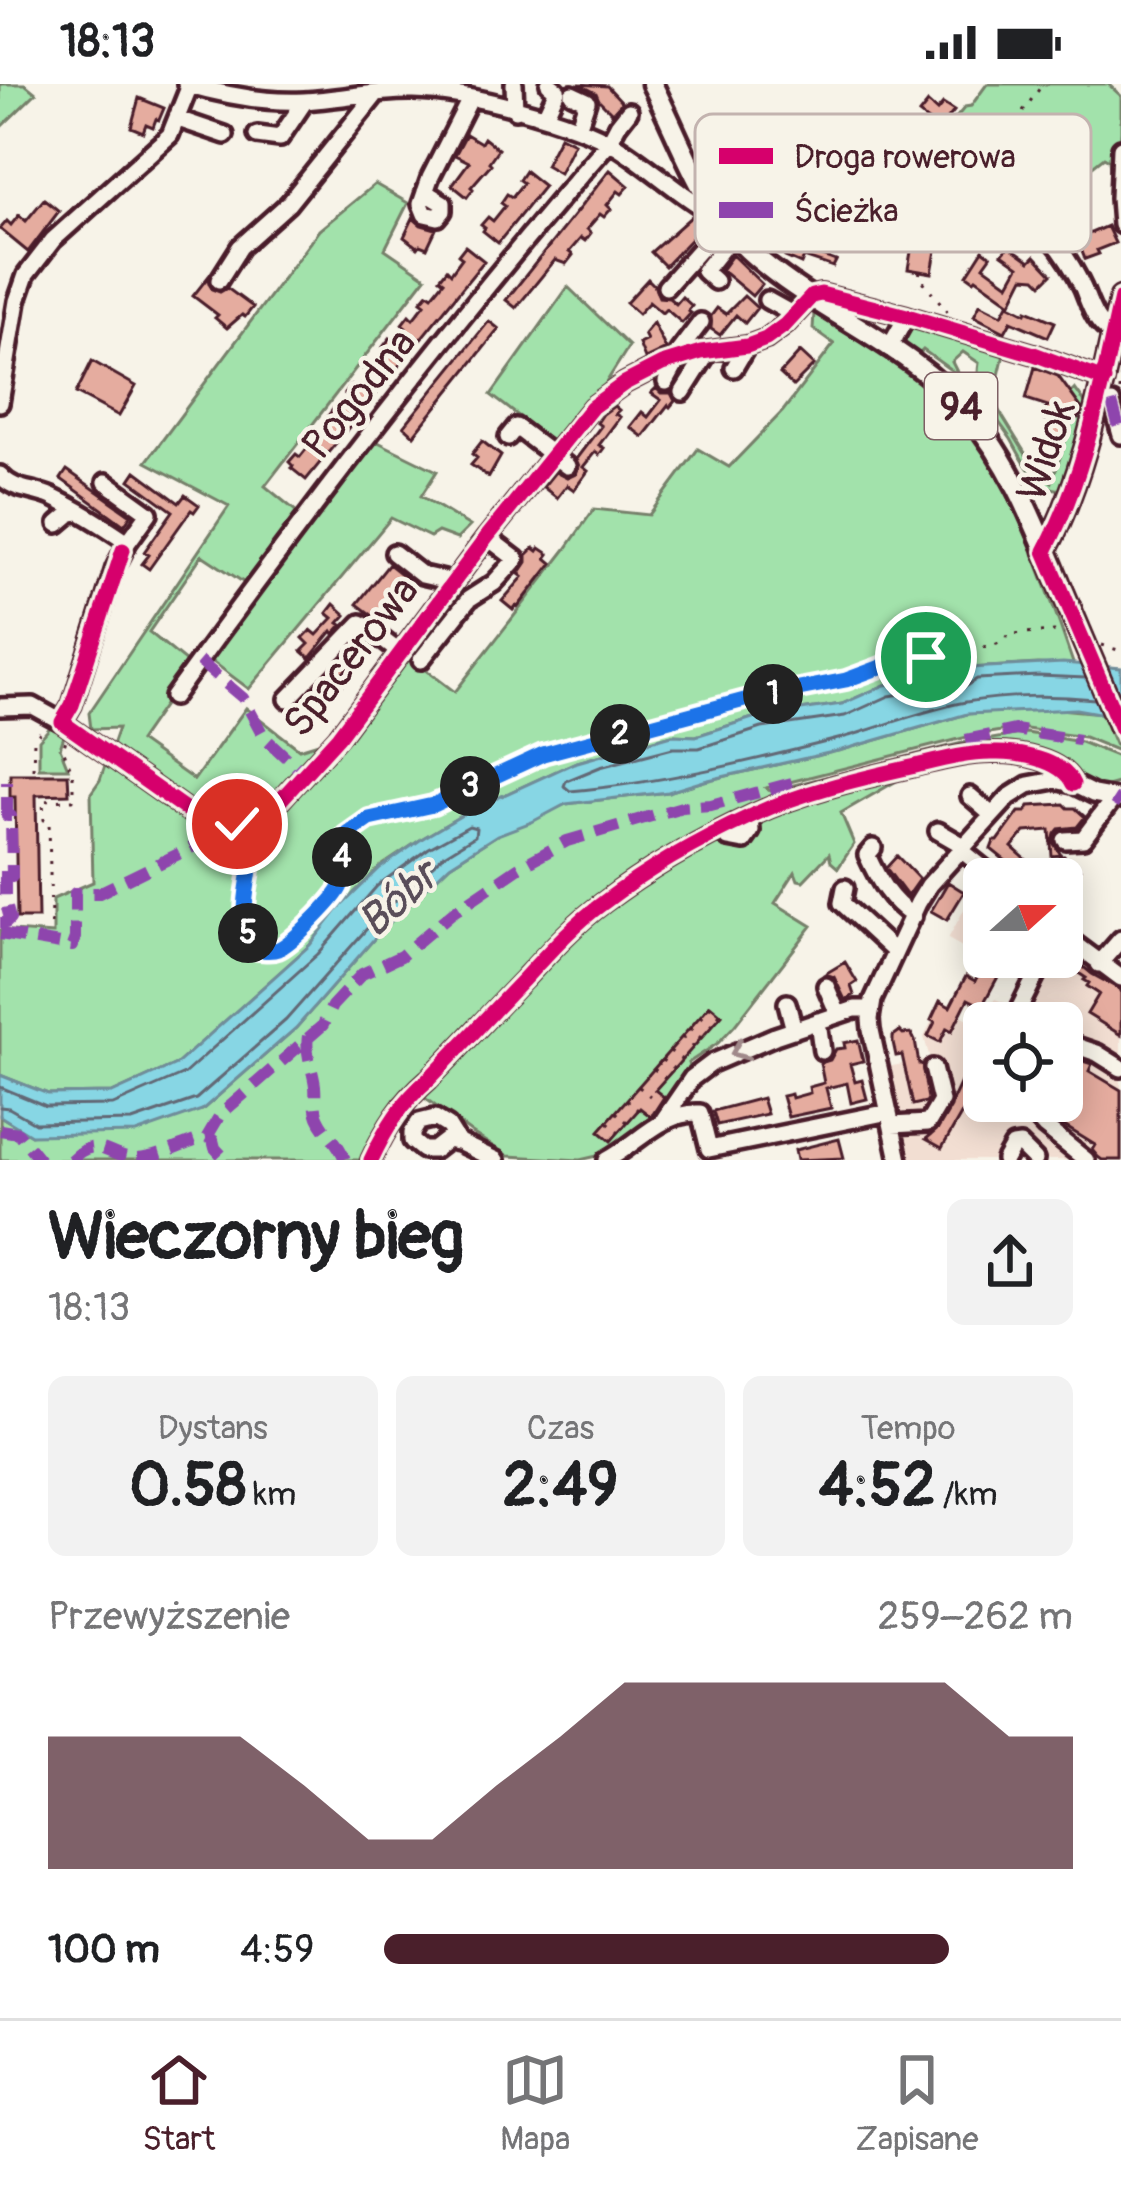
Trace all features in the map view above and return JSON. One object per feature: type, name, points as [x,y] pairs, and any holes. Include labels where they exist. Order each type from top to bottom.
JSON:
[{"type":"main road","name":"94","points":[[652,84],[695,171]]},
{"type":"main road","name":"94","points":[[751,252],[938,383],[968,412],[1006,467],[1121,729]]},
{"type":"main road","name":"Widok","points":[[1046,551],[1113,393],[1112,334],[1121,298]]},
{"type":"street","points":[[514,84],[515,110]]},
{"type":"street","points":[[545,116],[557,90],[549,84]]},
{"type":"street","points":[[0,403],[27,262],[170,136],[188,85],[270,92],[305,101],[346,90],[438,88],[466,94],[545,116],[608,142],[695,202]]},
{"type":"street","points":[[219,280],[240,247],[288,204],[377,92]]},
{"type":"street","points":[[425,192],[466,94]]},
{"type":"street","points":[[572,94],[587,100],[578,128]]},
{"type":"street","points":[[256,135],[280,138],[305,101]]},
{"type":"street","name":"Pogodna","points":[[173,697],[320,498],[634,107]]},
{"type":"street","points":[[601,115],[608,142]]},
{"type":"street","points":[[178,119],[225,136]]},
{"type":"street","points":[[1121,148],[1121,224]]},
{"type":"street","points":[[666,287],[697,252]]},
{"type":"street","points":[[715,281],[704,271],[716,252]]},
{"type":"street","points":[[1063,252],[1100,326],[1112,334]]},
{"type":"street","points":[[812,296],[841,298],[1034,354],[1113,393]]},
{"type":"street","name":"Spacerowa","points":[[248,822],[276,805],[338,737],[551,455],[590,422],[618,387],[678,358],[747,346],[776,334],[812,296]]},
{"type":"street","points":[[766,300],[794,315]]},
{"type":"street","points":[[889,347],[907,316]]},
{"type":"street","points":[[666,382],[679,351],[701,322]]},
{"type":"street","points":[[734,368],[747,346]]},
{"type":"street","points":[[683,392],[709,351]]},
{"type":"street","points":[[618,387],[626,409]]},
{"type":"street","name":"Widok","points":[[1113,393],[1121,435]]},
{"type":"street","points":[[508,437],[515,427],[566,466]]},
{"type":"street","points":[[0,475],[9,485],[44,494],[94,518],[125,546]]},
{"type":"street","points":[[61,722],[72,705],[125,546],[149,513],[106,482]]},
{"type":"street","points":[[58,524],[71,512],[80,512]]},
{"type":"street","points":[[421,660],[470,599],[494,583],[516,559],[487,537]]},
{"type":"street","points":[[394,553],[422,575],[450,585]]},
{"type":"street","points":[[288,699],[362,622],[400,653]]},
{"type":"street","points":[[0,707],[33,706],[204,821],[226,826],[248,822]]},
{"type":"street","points":[[370,1160],[410,1094],[598,906],[641,875],[721,832],[744,841],[751,830],[750,817],[785,801],[957,756],[996,752],[1051,764],[1068,774],[1073,784]]},
{"type":"street","points":[[899,1160],[871,1030],[871,1009],[929,885],[992,815],[1028,785],[1055,780],[1117,799],[1083,839],[1065,840]]},
{"type":"street","points":[[970,796],[992,815]]},
{"type":"street","points":[[938,831],[973,858]]},
{"type":"street","points":[[873,848],[867,855],[880,883],[895,904],[913,916]]},
{"type":"street","points":[[844,896],[895,952]]},
{"type":"street","points":[[1100,964],[1121,939]]},
{"type":"street","points":[[1083,951],[1121,978]]},
{"type":"street","points":[[826,986],[838,1014]]},
{"type":"street","points":[[787,1003],[794,1030]]},
{"type":"street","points":[[607,1160],[664,1119],[692,1078],[725,1056],[838,1014],[871,1009]]},
{"type":"street","points":[[818,1021],[822,1051]]},
{"type":"street","points":[[1083,1049],[1121,1068]]},
{"type":"street","points":[[692,1078],[711,1155],[890,1119],[928,1123],[941,1101],[933,1068]]},
{"type":"street","points":[[664,1119],[700,1113]]},
{"type":"street","points":[[1041,1122],[1086,1160]]},
{"type":"street","points":[[458,1142],[496,1160]]},
{"type":"street","points":[[1005,1160],[1013,1146],[1020,1145],[1035,1160]]},
{"type":"path","points":[[1021,114],[1043,84]]},
{"type":"path","points":[[920,271],[919,276],[957,324]]},
{"type":"path","points":[[248,822],[247,932],[258,950],[278,950],[333,899],[341,886],[345,836],[369,819],[433,805],[543,754],[752,698],[846,680],[897,661],[997,644],[1011,634],[1054,631],[1076,637]]},
{"type":"path","points":[[1097,644],[1121,651]]},
{"type":"path","points":[[33,769],[34,740],[61,722],[74,800],[44,800],[44,820],[49,820],[51,924]]},
{"type":"path","points":[[709,1006],[720,1016]]},
{"type":"path","points":[[701,1016],[712,1025]]},
{"type":"path","points":[[690,1028],[701,1038]]},
{"type":"path","points":[[682,1037],[693,1047]]},
{"type":"path","points":[[670,1051],[682,1060]]},
{"type":"path","points":[[662,1060],[674,1069]]},
{"type":"path","points":[[654,1069],[665,1078]]},
{"type":"path","points":[[639,1087],[650,1096]]},
{"type":"path","points":[[626,1100],[638,1110]]},
{"type":"path","points":[[616,1112],[627,1122]]},
{"type":"path","points":[[608,1122],[619,1132]]},
{"type":"shaded area","points":[[963,911],[963,947],[948,939]]},
{"type":"shaded area","points":[[1083,950],[1121,978],[1121,1160],[907,1160],[887,1067],[930,1059],[924,1037],[940,1004],[963,1016],[963,1122],[1083,1122],[1083,1002],[1015,1002],[1024,982],[1017,978],[1083,978]]},
{"type":"green space","points":[[0,84],[25,84],[36,93],[0,128]]},
{"type":"green space","points":[[987,84],[1108,84],[1121,96],[1114,207],[1109,160],[1104,157],[1091,167],[1091,114],[959,114]]},
{"type":"green space","points":[[375,184],[408,203],[385,249],[426,277],[265,486],[308,521],[374,440],[437,471],[421,496],[470,526],[457,539],[438,532],[430,537],[391,518],[249,689],[209,659],[255,590],[202,555],[149,632],[191,666],[139,741],[194,780],[246,708],[299,749],[338,737],[404,653],[455,692],[594,509],[649,515],[698,449],[729,467],[783,411],[834,344],[813,329],[814,313],[923,387],[976,439],[1026,534],[1074,666],[969,668],[962,676],[885,685],[842,704],[759,716],[696,736],[672,735],[574,763],[469,811],[380,867],[310,945],[178,1063],[112,1093],[48,1094],[0,1075],[0,930],[53,934],[53,899],[93,882],[91,793],[118,728],[91,729],[89,713],[229,506],[146,462],[319,230]]},
{"type":"green space","points":[[568,287],[629,346],[604,386],[606,396],[558,446],[491,395]]},
{"type":"green space","points":[[914,327],[1004,354],[993,401],[1035,469],[1052,482],[1071,423],[1084,413],[1071,393],[1075,389],[1088,407],[1062,490],[1044,484],[1025,464],[982,395],[979,363],[963,352],[952,362],[959,376],[923,350],[919,354],[904,337]]},
{"type":"green space","points":[[1048,708],[1102,713],[1118,751],[1084,737],[1019,728],[766,788],[770,791],[967,745],[964,750],[773,801],[597,906],[429,1079],[371,1160],[0,1160],[0,1116],[31,1135],[202,1110],[296,1028],[380,932],[450,865],[497,835],[566,804],[668,792],[967,714]]},
{"type":"green space","points":[[53,724],[66,730],[60,748],[68,768],[39,768],[39,740]]},
{"type":"green space","points":[[1026,733],[1081,742],[1121,758],[1121,782],[1100,788],[1086,785],[984,746],[986,740]]},
{"type":"green space","points":[[907,775],[841,813],[854,844],[838,868],[829,854],[803,881],[795,872],[775,903],[812,926],[735,1025],[688,1063],[691,1072],[647,1126],[597,1156],[580,1160],[508,1156],[422,1096],[564,945],[627,892],[719,839],[736,847],[748,845],[753,822],[788,805]]},
{"type":"water","name":"Bóbr","points":[[1063,663],[1121,668],[1121,717],[1076,709],[967,714],[668,792],[566,804],[497,835],[450,865],[380,932],[296,1028],[202,1110],[136,1133],[31,1135],[0,1116],[0,1075],[48,1094],[112,1093],[178,1063],[310,945],[380,868],[469,811],[574,763],[672,735],[696,736],[759,716],[842,704],[885,685],[961,676],[969,668]]},
{"type":"building","points":[[579,84],[607,86],[622,102],[612,113],[596,93]]},
{"type":"building","points":[[139,98],[164,108],[153,127],[146,124],[143,132],[131,127]]},
{"type":"building","points":[[928,103],[937,111],[943,104],[954,111],[952,114],[919,114]]},
{"type":"building","points":[[466,134],[481,143],[484,138],[498,149],[467,197],[452,185],[469,162],[455,155]]},
{"type":"building","points":[[560,136],[574,143],[559,173],[545,165]]},
{"type":"building","points":[[610,170],[629,186],[622,194],[618,191],[607,205],[611,209],[587,229],[591,233],[569,252],[573,255],[566,264],[555,260],[516,308],[506,300]]},
{"type":"building","points":[[525,171],[544,186],[498,243],[481,225],[488,217],[493,221],[505,206],[501,203],[507,194],[512,197],[523,183],[519,180]]},
{"type":"building","points":[[44,199],[59,211],[28,252],[0,229],[19,215],[26,221]]},
{"type":"building","points":[[695,216],[695,234],[665,266],[651,252]]},
{"type":"building","points":[[413,218],[436,229],[427,248],[418,248],[404,237]]},
{"type":"building","points":[[1107,226],[1115,243],[1085,259],[1082,252],[1091,252],[1091,233]]},
{"type":"building","points":[[465,246],[484,261],[306,480],[289,462],[296,454],[300,457],[312,442],[308,439],[331,420],[327,417],[349,397],[345,394],[352,385],[357,389],[368,373],[364,370],[371,362],[376,365],[387,350],[383,347],[390,338],[394,342],[409,315],[413,319],[425,304],[421,301],[428,293],[432,296],[447,269],[451,273]]},
{"type":"building","points":[[787,252],[824,252],[822,256],[836,261],[833,267],[804,257],[801,264],[785,257]]},
{"type":"building","points":[[911,252],[936,252],[932,273],[908,269]]},
{"type":"building","points":[[986,252],[991,256],[984,266],[1009,284],[1019,266],[1002,254],[1017,252],[1030,261],[1035,256],[1052,274],[1042,284],[1024,277],[1011,303],[967,275]]},
{"type":"building","points":[[732,255],[762,284],[752,296],[721,270]]},
{"type":"building","points":[[208,277],[212,289],[227,288],[253,307],[245,317],[227,328],[193,296]]},
{"type":"building","points":[[648,279],[659,297],[676,304],[682,297],[692,306],[682,323],[649,302],[638,314],[626,303]]},
{"type":"building","points":[[744,296],[757,308],[745,323],[736,315],[720,335],[711,329],[717,308],[726,314]]},
{"type":"building","points":[[980,304],[1002,315],[1008,304],[1055,322],[1048,337],[1011,321],[1005,332],[974,316]]},
{"type":"building","points":[[489,321],[499,329],[414,435],[404,426]]},
{"type":"building","points":[[653,323],[666,349],[645,359],[639,344],[647,340],[644,334]]},
{"type":"building","points":[[800,352],[814,365],[793,386],[780,374]]},
{"type":"building","points":[[92,361],[136,386],[119,416],[76,393]]},
{"type":"building","points":[[1035,367],[1058,376],[1082,409],[1065,427],[1057,446],[1044,440],[1049,421],[1043,413],[1048,406],[1026,399]]},
{"type":"building","points":[[656,388],[671,393],[675,401],[643,437],[630,427],[642,412],[648,417],[661,400],[651,393]]},
{"type":"building","points":[[614,406],[620,417],[599,445],[604,448],[583,467],[588,471],[574,490],[567,485],[557,498],[543,487],[555,472],[567,478],[576,474],[576,459],[601,426],[597,423],[603,414]]},
{"type":"building","points":[[482,441],[501,456],[489,477],[471,465],[477,458],[472,454]]},
{"type":"building","points":[[67,470],[131,515],[124,525],[61,479]]},
{"type":"building","points":[[136,471],[179,503],[185,495],[199,505],[149,569],[142,564],[149,555],[144,552],[173,511],[130,480]]},
{"type":"building","points":[[534,548],[549,554],[546,558],[552,563],[513,610],[502,601],[523,577],[519,574]]},
{"type":"building","points":[[389,564],[408,579],[377,619],[357,604]]},
{"type":"building","points":[[334,604],[346,615],[342,625],[310,658],[302,651],[309,644],[303,638],[311,630],[317,635],[333,618],[327,613]]},
{"type":"building","points":[[360,643],[371,653],[364,662],[358,656],[342,674],[348,679],[341,687],[335,682],[319,700],[325,705],[317,713],[311,708],[304,715],[296,708],[306,702]]},
{"type":"building","points":[[10,774],[68,774],[69,794],[36,795],[38,918],[17,918],[15,797],[10,797]]},
{"type":"building","points":[[1064,804],[1085,817],[1077,827],[1055,834],[1053,842],[1061,855],[1052,856],[1050,830],[1025,832],[1012,847],[1024,858],[1002,858],[991,849],[1029,806]]},
{"type":"building","points":[[897,856],[919,879],[907,896],[886,868]]},
{"type":"building","points":[[948,882],[963,891],[947,920],[931,911]]},
{"type":"building","points":[[845,962],[857,982],[851,986],[854,995],[845,1000],[834,977],[825,974]]},
{"type":"building","points":[[1083,966],[1121,990],[1121,1035],[1087,1014],[1099,994],[1087,986]]},
{"type":"building","points":[[965,978],[997,978],[984,1002],[963,1002],[952,1031],[947,1028],[940,1042],[928,1036],[940,1001],[950,1007]]},
{"type":"building","points":[[710,1005],[722,1015],[655,1090],[664,1097],[653,1114],[640,1108],[611,1141],[599,1131]]},
{"type":"building","points":[[900,1031],[911,1033],[915,1041],[926,1102],[913,1105],[902,1055],[896,1056],[893,1042]]},
{"type":"building","points":[[858,1040],[863,1061],[850,1064],[855,1082],[862,1080],[867,1099],[851,1103],[847,1083],[826,1088],[831,1108],[788,1117],[782,1096],[810,1093],[809,1087],[824,1083],[820,1063],[830,1060],[836,1049],[845,1048],[844,1043]]},
{"type":"building","points":[[1083,1061],[1092,1064],[1089,1071],[1121,1090],[1121,1160],[1102,1160],[1092,1150],[1095,1145],[1061,1124],[1083,1122]]},
{"type":"building","points":[[963,1078],[963,1112],[942,1148],[926,1139],[938,1129]]},
{"type":"building","points":[[762,1098],[767,1114],[717,1125],[713,1111]]},
{"type":"building","points":[[839,1139],[844,1158],[797,1160],[795,1150]]},
{"type":"marked path","points":[[1112,403],[1121,435]]},
{"type":"marked path","points":[[199,661],[243,698],[264,737],[304,774]]},
{"type":"marked path","points":[[966,740],[1015,730],[1079,740]]},
{"type":"marked path","points":[[0,877],[12,877],[7,782]]},
{"type":"marked path","points":[[71,1160],[94,1147],[142,1159],[207,1137],[220,1115],[323,1025],[332,1006],[362,974],[401,956],[452,913],[567,841],[682,807],[711,805],[792,783]]},
{"type":"marked path","points":[[1113,799],[1121,804]]},
{"type":"marked path","points":[[0,934],[72,946],[75,893],[99,893],[219,834],[226,826]]},
{"type":"marked path","points":[[0,923],[10,919],[5,877]]},
{"type":"marked path","points":[[308,1036],[317,1113],[345,1160]]},
{"type":"marked path","points":[[0,1130],[18,1133],[40,1160]]},
{"type":"marked path","points":[[207,1137],[226,1160]]},
{"type":"cycle path","points":[[123,550],[72,705],[62,722],[195,816],[214,824],[237,825],[276,805],[338,737],[487,537],[592,407],[662,364],[766,339],[812,296],[821,294],[1034,354],[1104,380]]},
{"type":"cycle path","points":[[1121,298],[1082,459],[1045,551],[1121,729]]},
{"type":"cycle path","points":[[371,1160],[411,1097],[562,939],[621,890],[695,844],[811,793],[961,756],[1026,756],[1059,768],[1073,784]]},
{"type":"route","points":[[237,824],[248,822],[250,838],[244,896],[247,932],[258,950],[278,950],[333,899],[341,886],[345,836],[369,819],[433,805],[543,754],[926,657]]}]
